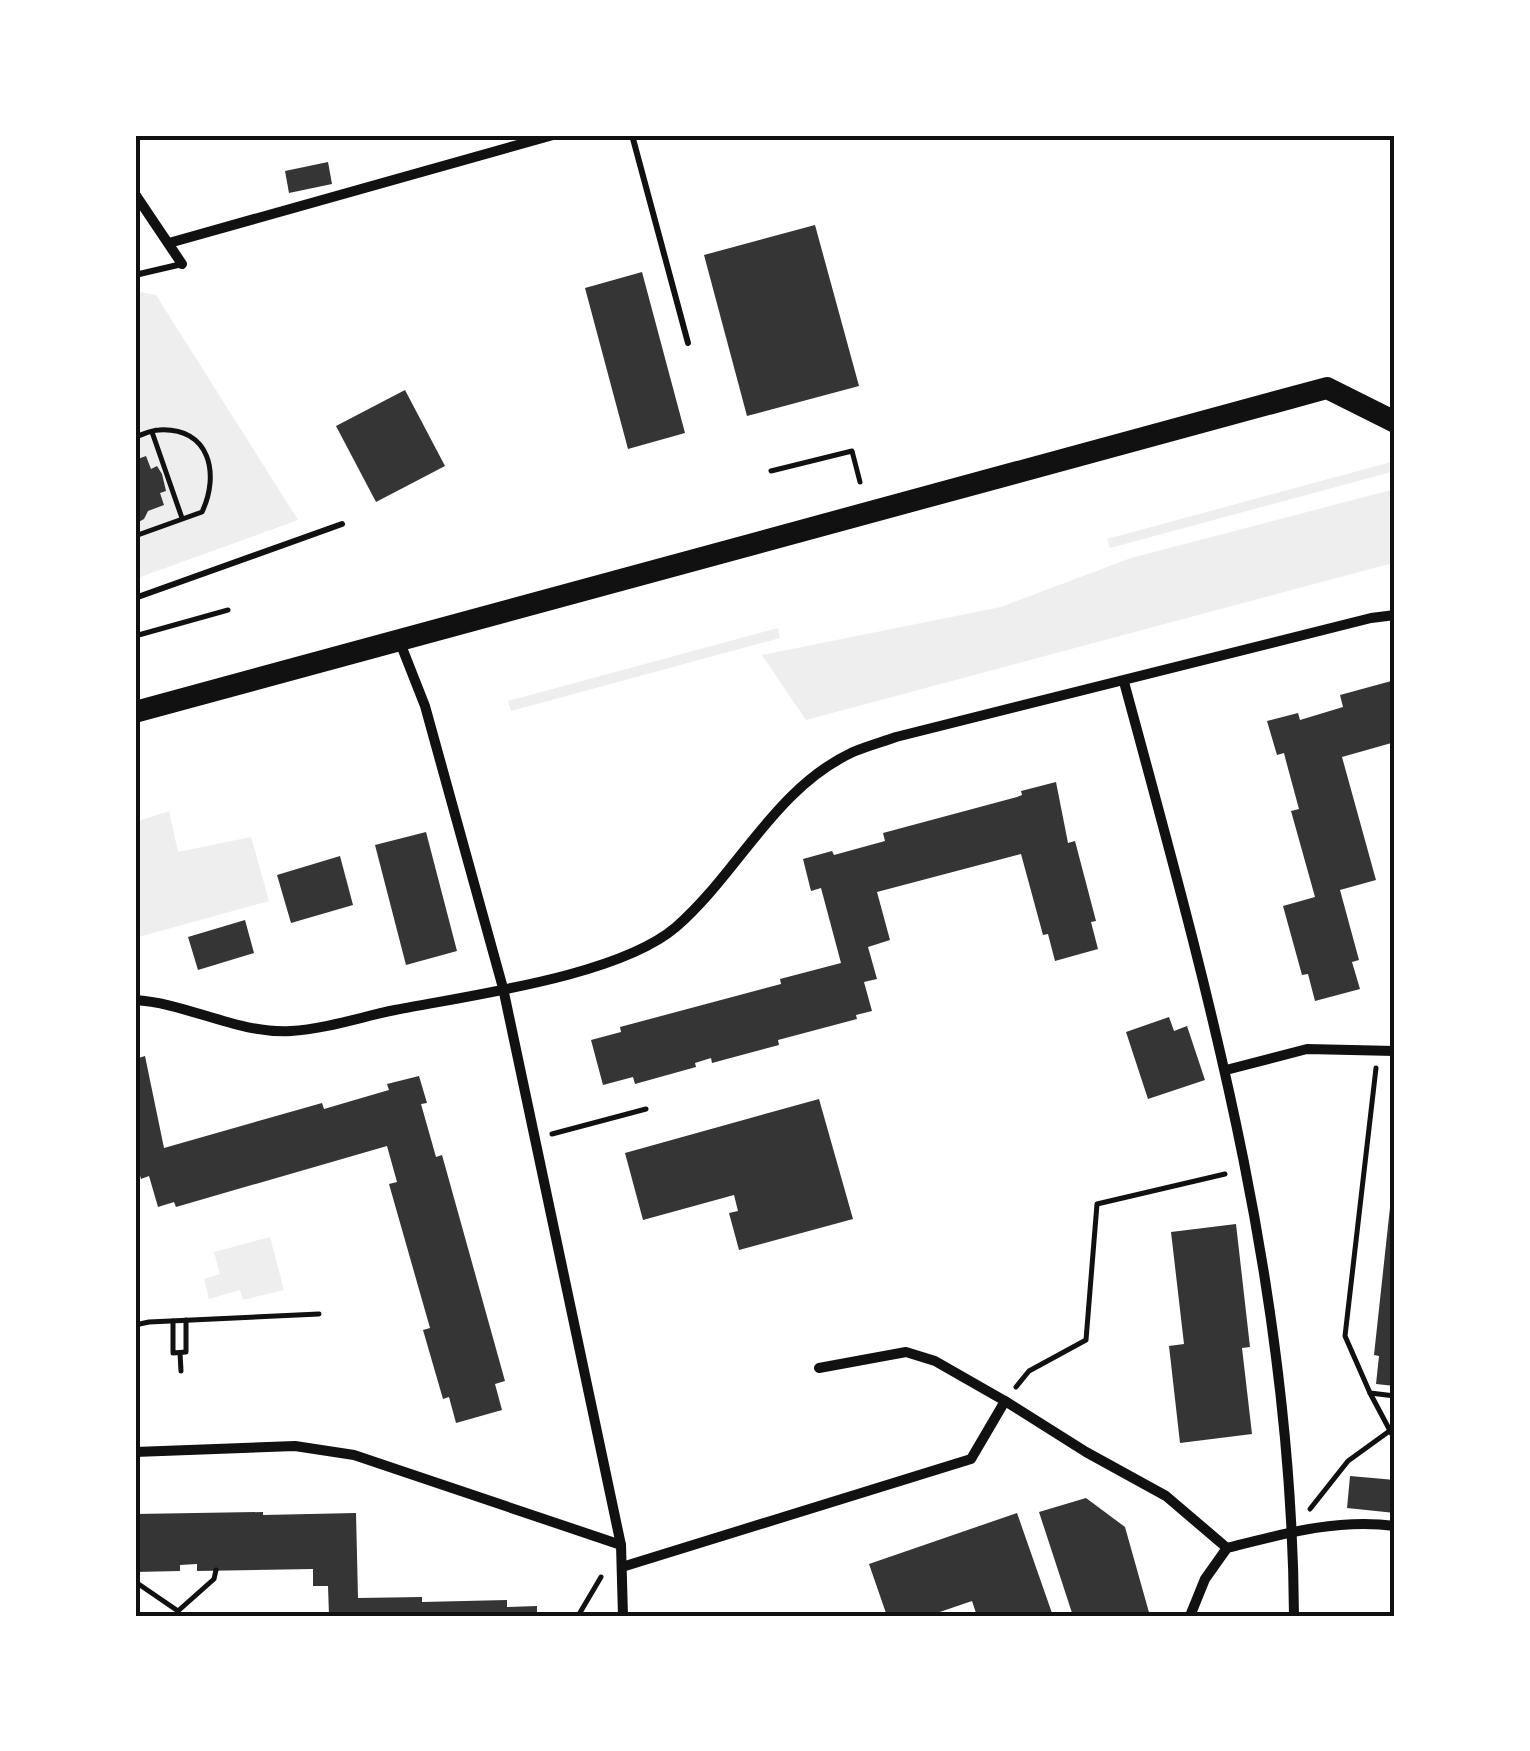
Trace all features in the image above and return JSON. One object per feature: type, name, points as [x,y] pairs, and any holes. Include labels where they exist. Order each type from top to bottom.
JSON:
[{"type":"main road","points":[[135,712],[1327,388],[1395,422]]},
{"type":"street","points":[[169,243],[553,135]]},
{"type":"street","points":[[135,194],[182,264]]},
{"type":"street","points":[[135,1000],[250,1028],[291,1031],[503,988],[617,960],[650,946],[699,904],[777,810],[851,753],[896,738],[1370,618],[1395,615]]},
{"type":"street","points":[[400,640],[424,706],[503,988],[621,1545],[623,1616]]},
{"type":"street","points":[[1124,682],[1226,1070],[1248,1169],[1271,1304],[1293,1532],[1294,1616]]},
{"type":"street","points":[[1226,1070],[1308,1049],[1395,1051]]},
{"type":"street","points":[[819,1368],[906,1352],[935,1361],[1166,1496],[1227,1548]]},
{"type":"street","points":[[622,1566],[971,1459],[1005,1401]]},
{"type":"street","points":[[135,1452],[295,1446],[354,1455],[621,1545]]},
{"type":"street","points":[[1190,1616],[1205,1579],[1227,1548],[1293,1532],[1366,1522],[1395,1526]]},
{"type":"lane","points":[[632,135],[688,343]]},
{"type":"lane","points":[[135,275],[182,264]]},
{"type":"lane","points":[[135,598],[342,524]]},
{"type":"path","points":[[135,437],[159,430],[184,434],[204,448],[213,473],[212,492],[202,512],[135,536]]},
{"type":"path","points":[[152,432],[182,519]]},
{"type":"path","points":[[771,471],[852,451],[860,482]]},
{"type":"path","points":[[135,636],[228,610]]},
{"type":"path","points":[[1378,1050],[1346,1336],[1395,1440]]},
{"type":"path","points":[[535,1139],[646,1110]]},
{"type":"path","points":[[1005,1401],[1029,1371],[1086,1340],[1096,1204],[1248,1169]]},
{"type":"path","points":[[135,1325],[319,1314]]},
{"type":"path","points":[[173,1321],[173,1353],[180,1353],[186,1352],[186,1320]]},
{"type":"path","points":[[180,1353],[181,1371]]},
{"type":"path","points":[[1370,1393],[1395,1396]]},
{"type":"path","points":[[1293,1532],[1348,1461],[1392,1429]]},
{"type":"path","points":[[136,1572],[137,1584],[178,1614],[214,1579],[216,1570]]},
{"type":"shaded area","points":[[135,291],[156,295],[298,520],[135,579]]},
{"type":"shaded area","points":[[1395,461],[1395,471],[1110,548],[1107,539]]},
{"type":"shaded area","points":[[1395,489],[1395,568],[1389,564],[806,720],[762,655],[1001,607],[1131,558]]},
{"type":"shaded area","points":[[778,628],[780,638],[511,711],[508,701]]},
{"type":"shaded area","points":[[169,811],[178,852],[251,837],[269,901],[135,938],[135,822]]},
{"type":"shaded area","points":[[270,1237],[284,1290],[243,1300],[240,1290],[209,1299],[204,1279],[220,1274],[214,1252]]},
{"type":"building","points":[[328,162],[332,184],[289,193],[285,171]]},
{"type":"building","points":[[815,225],[859,386],[747,416],[704,255]]},
{"type":"building","points":[[642,272],[685,433],[628,449],[585,288]]},
{"type":"building","points":[[405,390],[445,466],[376,502],[336,426]]},
{"type":"building","points":[[146,456],[151,469],[157,466],[162,474],[166,491],[160,493],[164,505],[148,511],[135,524],[135,460]]},
{"type":"building","points":[[1395,680],[1395,742],[1342,757],[1376,880],[1340,890],[1359,960],[1352,962],[1360,989],[1315,1001],[1308,974],[1302,975],[1283,906],[1315,897],[1291,811],[1299,809],[1284,753],[1277,755],[1267,721],[1298,713],[1300,720],[1343,707],[1340,695]]},
{"type":"building","points":[[1056,782],[1068,843],[1075,841],[1096,921],[1091,922],[1098,949],[1055,961],[1048,934],[1043,935],[1021,854],[877,892],[890,940],[868,947],[877,979],[864,982],[872,1011],[856,1015],[857,1019],[778,1040],[779,1045],[712,1063],[711,1058],[695,1063],[696,1067],[635,1084],[633,1077],[603,1085],[591,1040],[621,1032],[620,1027],[781,984],[780,979],[841,963],[821,888],[811,891],[803,859],[885,841],[883,833],[1017,797],[1022,795],[1021,791]]},
{"type":"building","points":[[426,832],[457,951],[406,965],[375,845]]},
{"type":"building","points":[[340,856],[353,905],[291,923],[277,875]]},
{"type":"building","points":[[245,920],[254,953],[198,970],[188,937]]},
{"type":"building","points":[[1169,1017],[1174,1031],[1187,1026],[1205,1080],[1148,1099],[1126,1032]]},
{"type":"building","points":[[145,1056],[164,1148],[322,1103],[324,1109],[389,1090],[387,1084],[419,1076],[427,1103],[421,1104],[436,1157],[442,1155],[505,1381],[495,1384],[502,1410],[456,1423],[449,1397],[443,1399],[423,1330],[430,1328],[389,1184],[397,1182],[387,1146],[176,1207],[174,1202],[158,1207],[149,1176],[141,1179],[135,1159],[135,1059]]},
{"type":"building","points":[[819,1099],[853,1219],[739,1250],[729,1213],[738,1211],[734,1195],[643,1220],[625,1153]]},
{"type":"building","points":[[1392,1189],[1395,1386],[1376,1384],[1379,1356],[1374,1355]]},
{"type":"building","points":[[1236,1224],[1250,1347],[1242,1348],[1252,1434],[1180,1443],[1169,1346],[1184,1344],[1171,1232]]},
{"type":"building","points":[[1350,1476],[1395,1480],[1395,1513],[1347,1508]]},
{"type":"building","points":[[1086,1498],[1125,1527],[1150,1616],[1073,1616],[1039,1512]]},
{"type":"building","points":[[356,1513],[358,1598],[422,1597],[422,1602],[507,1600],[507,1607],[537,1606],[537,1616],[329,1616],[328,1586],[313,1586],[313,1569],[197,1571],[197,1564],[180,1565],[180,1571],[135,1572],[135,1514]]},
{"type":"building","points":[[1017,1513],[1053,1616],[977,1616],[972,1601],[928,1616],[887,1616],[869,1564]]}]
